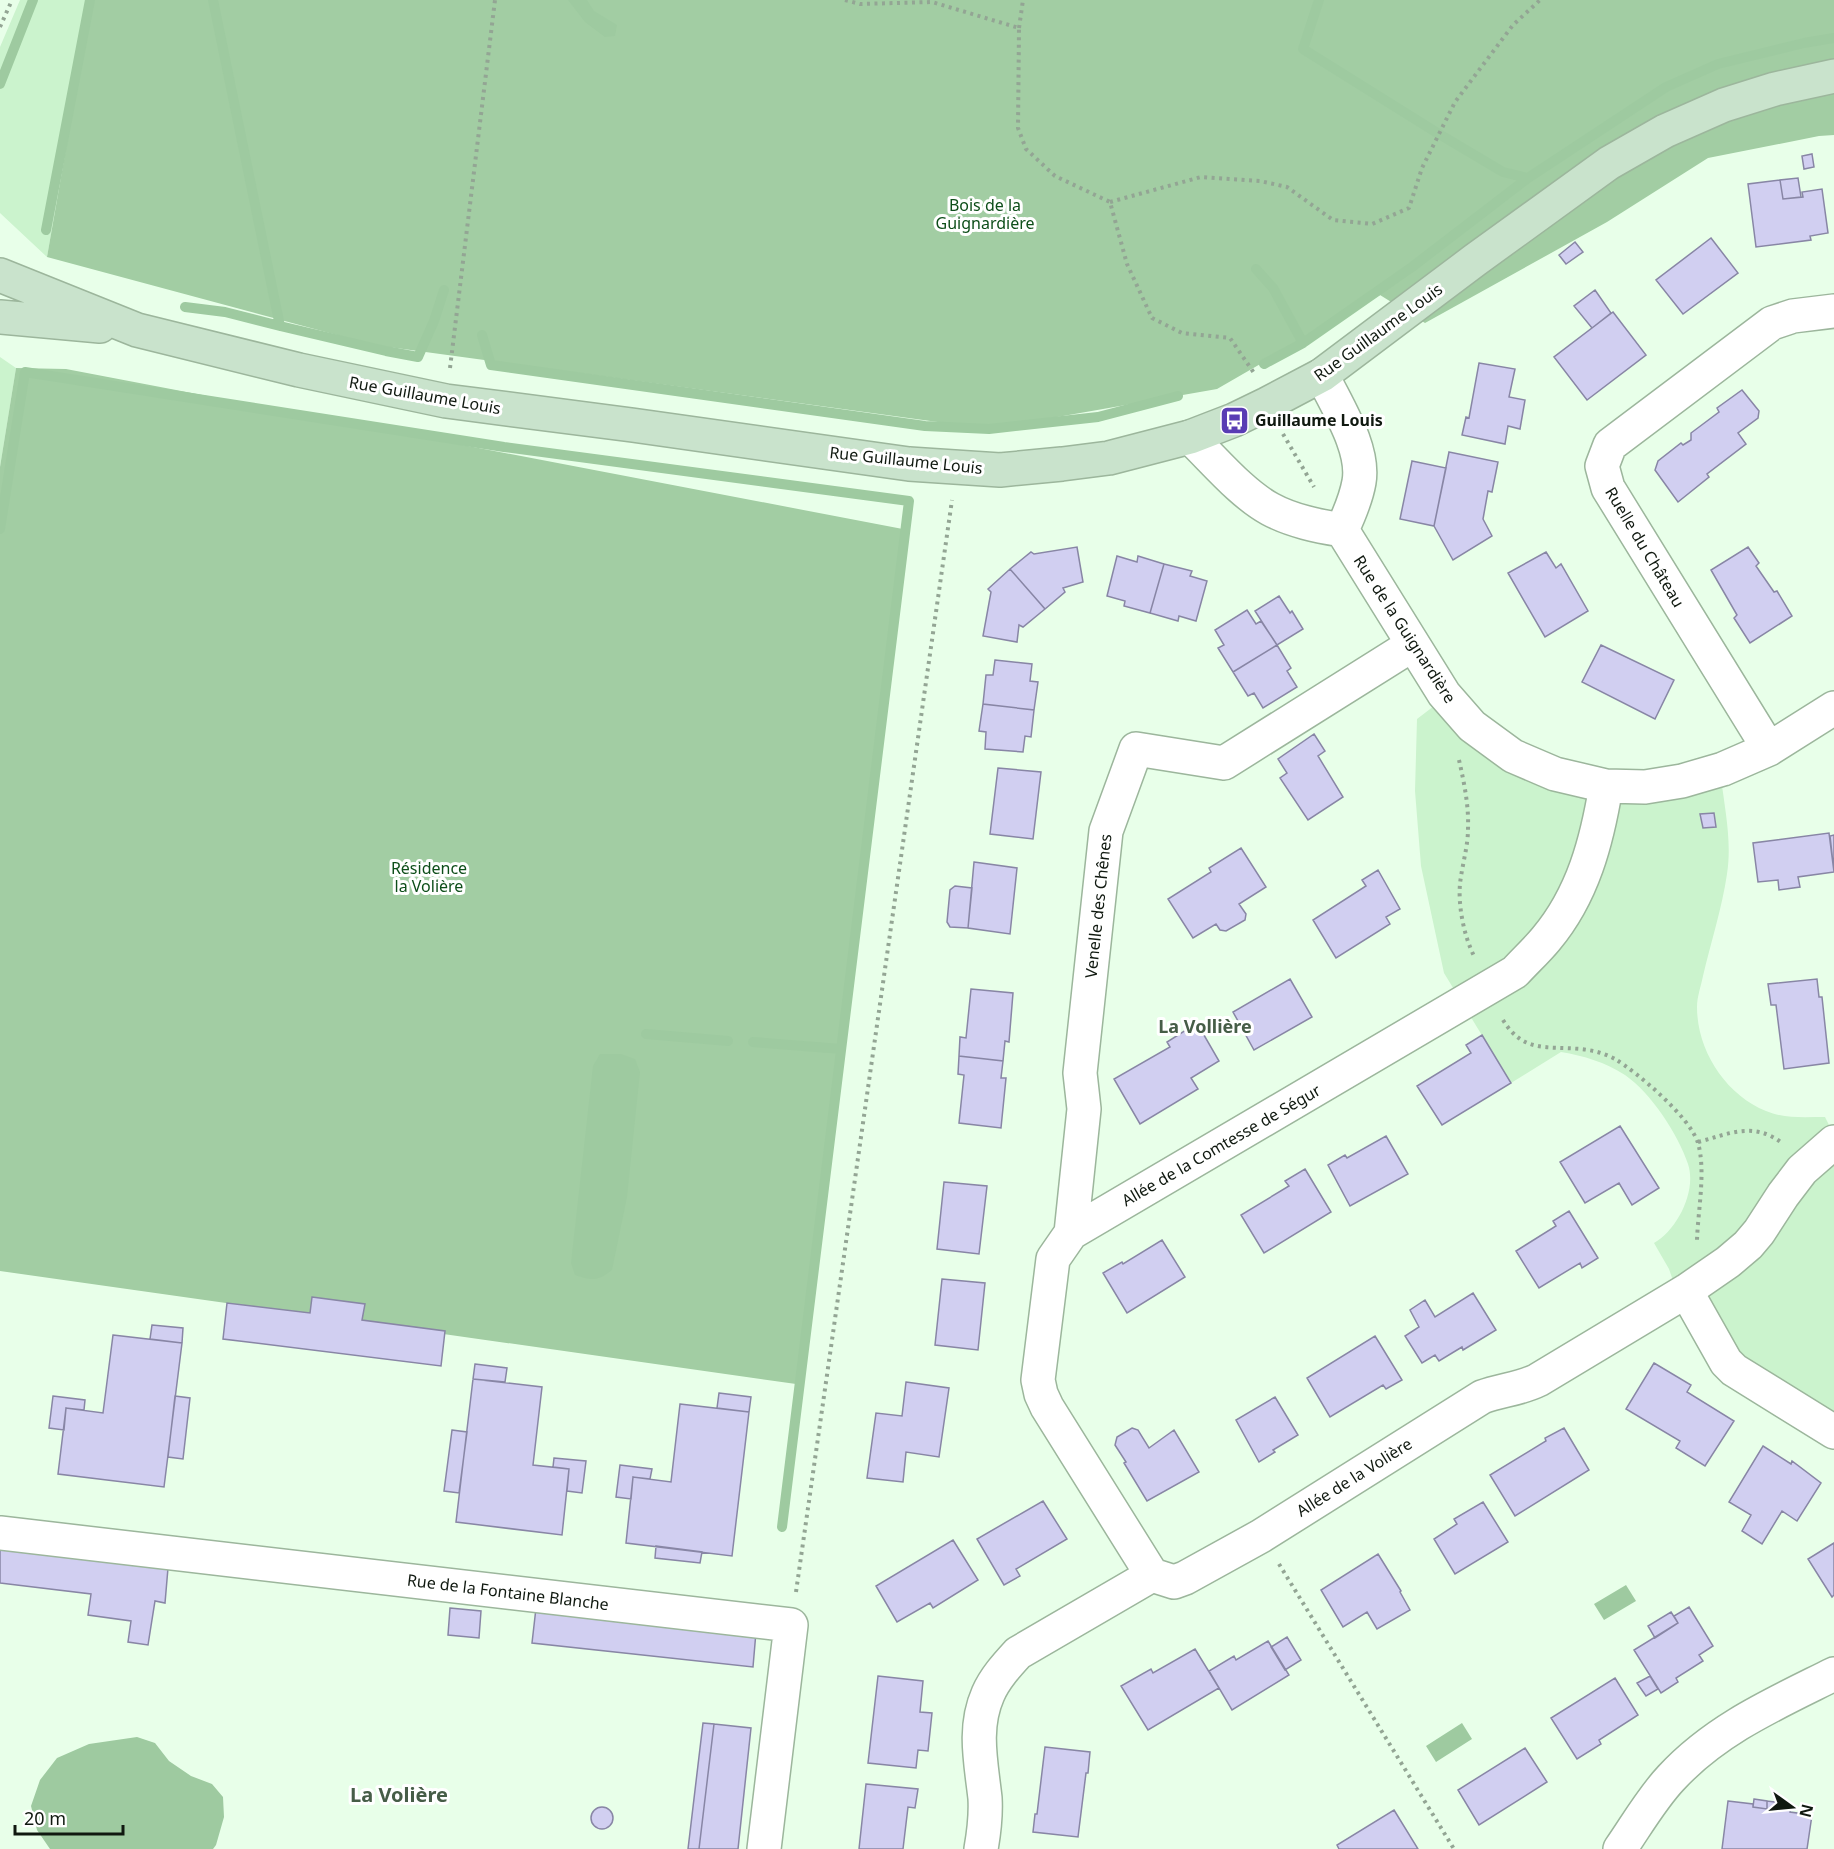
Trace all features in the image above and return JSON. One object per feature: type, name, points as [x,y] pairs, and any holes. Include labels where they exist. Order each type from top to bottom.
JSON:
[{"type":"street","name":"Rue Guillaume Louis","points":[[0,275],[137,330],[299,370],[446,401],[909,464],[1000,470],[1062,464],[1109,458],[1190,437],[1267,404],[1322,375],[1609,163],[1665,131],[1724,105],[1774,89],[1834,76]]},
{"type":"street","name":"Ruelle du Château","points":[[1769,749],[1608,488],[1602,466],[1610,444],[1772,323],[1793,316],[1834,311]]},
{"type":"street","name":"Rue Guillaume Louis","points":[[0,317],[137,330]]},
{"type":"street","points":[[1190,437],[1254,498],[1271,509],[1336,519],[1360,480],[1359,460],[1354,442],[1322,375]]},
{"type":"street","name":"Rue de la Guignardière","points":[[1336,519],[1444,694],[1472,726],[1488,738],[1513,756],[1555,774],[1606,786],[1645,787],[1682,781],[1723,769],[1769,749],[1834,708]]},
{"type":"street","name":"Venelle des Chênes","points":[[1071,1233],[1084,1109],[1080,1073],[1106,831],[1136,749],[1224,764],[1412,645]]},
{"type":"street","name":"Allée de la Comtesse de Ségur","points":[[1152,1575],[1041,1394],[1038,1380],[1053,1259],[1071,1233],[1515,972],[1547,938],[1572,901],[1588,865],[1599,830],[1606,786]]},
{"type":"street","name":"Allée de la Volière","points":[[1152,1575],[1174,1582],[1180,1580],[1261,1536],[1482,1397],[1530,1384],[1686,1291],[1749,1245],[1802,1170],[1833,1145]]},
{"type":"street","points":[[1686,1291],[1726,1362],[1734,1370],[1834,1432]]},
{"type":"street","name":"Rue de la Fontaine Blanche","points":[[0,1533],[791,1625]]},
{"type":"street","points":[[981,1849],[985,1801],[978,1750],[980,1721],[988,1693],[1002,1671],[1018,1653],[1152,1575]]},
{"type":"street","points":[[764,1849],[791,1625]]},
{"type":"street","points":[[1620,1849],[1670,1779],[1705,1746],[1741,1721],[1834,1674]]},
{"type":"path","points":[[0,27],[12,0]]},
{"type":"path","points":[[446,401],[495,0]]},
{"type":"path","points":[[845,0],[860,4],[932,2],[1019,28]]},
{"type":"path","points":[[1023,0],[1019,28],[1018,128],[1026,149],[1055,176],[1110,202],[1201,177],[1260,181],[1287,187],[1333,220],[1372,224],[1409,208],[1422,168],[1455,102],[1512,25],[1540,0]]},
{"type":"path","points":[[1110,202],[1126,264],[1152,318],[1182,333],[1230,338],[1257,378],[1267,404],[1312,486],[1336,519]]},
{"type":"path","points":[[791,1625],[957,467]]},
{"type":"path","points":[[1312,486],[1336,519]]},
{"type":"path","points":[[1457,750],[1468,811],[1468,831],[1460,885],[1461,906],[1469,946],[1504,1022],[1510,1032],[1531,1045],[1590,1050],[1614,1059],[1631,1070],[1675,1109],[1698,1142],[1700,1164],[1697,1243]]},
{"type":"path","points":[[1698,1142],[1741,1131],[1756,1130],[1770,1134],[1781,1143],[1802,1170]]},
{"type":"path","points":[[1261,1536],[1454,1849]]},
{"type":"shaded area","points":[[20,0],[92,0],[47,257],[0,213],[0,47]]},
{"type":"shaded area","points":[[568,0],[587,0],[594,11],[617,25],[615,36],[605,37],[585,22]]},
{"type":"shaded area","points":[[0,357],[16,368],[0,467]]},
{"type":"shaded area","points":[[1434,706],[1518,770],[1721,778],[1729,850],[1727,874],[1698,995],[1698,1023],[1702,1040],[1716,1070],[1738,1094],[1773,1114],[1825,1117],[1834,1135],[1834,1449],[1723,1383],[1690,1330],[1669,1269],[1654,1243],[1670,1229],[1683,1209],[1690,1186],[1690,1175],[1678,1140],[1654,1103],[1635,1083],[1610,1066],[1561,1052],[1511,1083],[1444,973],[1421,866],[1415,791],[1417,719]]},
{"type":"shaded area","points":[[600,1054],[621,1054],[635,1059],[640,1072],[627,1197],[612,1270],[599,1278],[591,1279],[575,1275],[571,1263],[593,1066]]},
{"type":"shaded area","points":[[1626,1585],[1636,1601],[1604,1620],[1594,1604]]},
{"type":"shaded area","points":[[1462,1723],[1472,1739],[1436,1762],[1426,1746]]},
{"type":"shaded area","points":[[137,1737],[155,1743],[169,1761],[191,1776],[212,1784],[223,1797],[224,1817],[213,1849],[50,1849],[37,1830],[31,1806],[40,1780],[57,1758],[89,1744]]},
{"type":"green space","name":"Bois de la Guignardière","points":[[92,0],[1834,0],[1834,135],[1708,158],[1607,222],[1425,323],[1380,295],[1217,389],[989,429],[374,345],[47,257]]},
{"type":"green space","name":"Résidence la Volière","points":[[16,368],[66,369],[908,530],[796,1384],[0,1271],[0,467]]},
{"type":"building","points":[[1812,154],[1814,167],[1804,169],[1802,156]]},
{"type":"building","points":[[1798,178],[1801,197],[1783,199],[1780,180]]},
{"type":"building","points":[[1780,180],[1783,199],[1803,197],[1802,192],[1822,189],[1828,233],[1810,236],[1811,240],[1756,247],[1748,184]]},
{"type":"building","points":[[1711,238],[1738,273],[1683,314],[1656,280]]},
{"type":"building","points":[[1575,242],[1583,252],[1566,264],[1559,255]]},
{"type":"building","points":[[1595,290],[1611,313],[1592,328],[1574,306]]},
{"type":"building","points":[[1613,312],[1646,355],[1587,400],[1554,357]]},
{"type":"building","points":[[1479,363],[1515,369],[1509,397],[1525,400],[1520,429],[1508,426],[1505,444],[1462,435],[1466,417],[1469,418]]},
{"type":"building","points":[[1742,390],[1759,411],[1758,418],[1738,433],[1746,444],[1707,474],[1709,477],[1678,502],[1655,470],[1658,461],[1681,443],[1683,445],[1691,440],[1691,433],[1719,412],[1717,408]]},
{"type":"building","points":[[1449,452],[1498,462],[1492,492],[1488,491],[1483,519],[1492,536],[1453,560],[1434,526]]},
{"type":"building","points":[[1412,461],[1446,468],[1434,526],[1400,519]]},
{"type":"building","points":[[1077,547],[1083,582],[1063,588],[1065,592],[1045,609],[1010,569],[1031,552],[1034,554]]},
{"type":"building","points":[[1748,547],[1759,563],[1756,566],[1774,592],[1777,591],[1792,616],[1750,643],[1734,618],[1737,615],[1711,570]]},
{"type":"building","points":[[1546,552],[1556,568],[1561,564],[1588,611],[1545,637],[1508,573]]},
{"type":"building","points":[[1117,556],[1137,562],[1138,556],[1164,564],[1150,613],[1124,606],[1125,601],[1107,596]]},
{"type":"building","points":[[1164,564],[1192,571],[1190,576],[1207,581],[1196,621],[1179,616],[1178,621],[1150,613]]},
{"type":"building","points":[[1010,569],[1045,609],[1023,627],[1019,625],[1017,642],[983,636],[991,592],[988,589]]},
{"type":"building","points":[[1279,596],[1303,629],[1277,645],[1255,611]]},
{"type":"building","points":[[1247,610],[1256,624],[1261,621],[1277,645],[1233,672],[1218,648],[1224,645],[1215,630]]},
{"type":"building","points":[[1277,645],[1291,668],[1287,671],[1297,687],[1263,708],[1254,693],[1248,696],[1233,672]]},
{"type":"building","points":[[1601,645],[1674,680],[1655,719],[1582,682]]},
{"type":"building","points":[[995,660],[1032,664],[1030,681],[1038,682],[1034,710],[983,704],[986,675],[993,675]]},
{"type":"building","points":[[983,704],[1034,710],[1031,737],[1025,736],[1023,752],[985,749],[986,732],[979,731]]},
{"type":"building","points":[[1314,734],[1325,751],[1318,756],[1343,797],[1308,820],[1280,778],[1287,773],[1278,759]]},
{"type":"building","points":[[998,768],[1041,772],[1033,839],[990,834]]},
{"type":"building","points":[[1714,813],[1716,827],[1703,828],[1700,814]]},
{"type":"building","points":[[1829,833],[1834,872],[1798,877],[1800,887],[1779,890],[1778,880],[1758,882],[1753,843]]},
{"type":"building","points":[[1834,835],[1834,872],[1830,836]]},
{"type":"building","points":[[1241,848],[1266,887],[1239,904],[1246,914],[1245,920],[1226,931],[1220,930],[1216,924],[1193,938],[1168,899],[1211,872],[1209,868]]},
{"type":"building","points":[[974,862],[1017,868],[1010,934],[968,928]]},
{"type":"building","points":[[1378,870],[1400,909],[1386,917],[1390,924],[1336,958],[1313,920],[1366,886],[1362,880]]},
{"type":"building","points":[[955,886],[972,888],[968,928],[950,927],[947,922],[950,890]]},
{"type":"building","points":[[1290,979],[1312,1017],[1254,1050],[1233,1012]]},
{"type":"building","points":[[1817,979],[1819,997],[1822,997],[1829,1063],[1784,1069],[1776,1005],[1771,1005],[1768,984]]},
{"type":"building","points":[[971,989],[1013,993],[1009,1042],[1005,1041],[1003,1061],[959,1056],[960,1037],[966,1038]]},
{"type":"building","points":[[1197,1023],[1219,1061],[1191,1078],[1198,1089],[1140,1124],[1114,1079],[1170,1047],[1167,1042]]},
{"type":"building","points":[[1482,1035],[1511,1083],[1442,1125],[1417,1086],[1471,1053],[1466,1045]]},
{"type":"building","points":[[959,1056],[1003,1061],[1001,1078],[1006,1078],[1001,1128],[959,1123],[964,1075],[958,1074]]},
{"type":"building","points":[[1620,1126],[1659,1188],[1632,1205],[1619,1183],[1585,1203],[1560,1162]]},
{"type":"building","points":[[1386,1136],[1408,1174],[1350,1206],[1328,1165],[1345,1155],[1347,1158]]},
{"type":"building","points":[[1305,1169],[1331,1212],[1264,1253],[1241,1215],[1289,1186],[1285,1181]]},
{"type":"building","points":[[944,1182],[987,1186],[979,1254],[937,1249]]},
{"type":"building","points":[[1569,1211],[1598,1258],[1582,1268],[1580,1263],[1539,1288],[1516,1251],[1556,1226],[1553,1221]]},
{"type":"building","points":[[1162,1240],[1185,1277],[1127,1313],[1103,1273],[1122,1262],[1123,1264]]},
{"type":"building","points":[[942,1279],[985,1283],[978,1350],[935,1345]]},
{"type":"building","points":[[1473,1293],[1496,1330],[1463,1350],[1462,1347],[1439,1361],[1435,1355],[1422,1363],[1405,1336],[1419,1327],[1410,1310],[1425,1300],[1435,1317]]},
{"type":"building","points":[[312,1297],[365,1304],[362,1320],[445,1331],[441,1366],[223,1339],[227,1303],[310,1313]]},
{"type":"building","points":[[152,1325],[183,1328],[182,1343],[150,1339]]},
{"type":"building","points":[[113,1335],[182,1343],[164,1487],[58,1474],[66,1408],[103,1413]]},
{"type":"building","points":[[1375,1336],[1402,1380],[1386,1389],[1383,1385],[1330,1417],[1307,1378]]},
{"type":"building","points":[[1654,1363],[1691,1385],[1687,1392],[1734,1421],[1705,1466],[1676,1448],[1680,1441],[1626,1409]]},
{"type":"building","points":[[475,1364],[507,1368],[505,1382],[473,1379]]},
{"type":"building","points":[[473,1379],[542,1387],[533,1465],[569,1469],[562,1535],[456,1522]]},
{"type":"building","points":[[906,1382],[949,1388],[939,1457],[906,1452],[903,1482],[867,1478],[876,1413],[902,1416]]},
{"type":"building","points":[[719,1393],[751,1397],[749,1412],[717,1408]]},
{"type":"building","points":[[53,1396],[85,1400],[84,1410],[66,1408],[64,1430],[49,1428]]},
{"type":"building","points":[[175,1396],[190,1398],[183,1459],[168,1457]]},
{"type":"building","points":[[1275,1397],[1298,1435],[1273,1450],[1275,1452],[1259,1462],[1236,1420]]},
{"type":"building","points":[[680,1404],[749,1412],[732,1556],[626,1543],[633,1477],[671,1482]]},
{"type":"building","points":[[1132,1428],[1138,1430],[1149,1448],[1174,1430],[1199,1472],[1147,1501],[1115,1445],[1117,1437]]},
{"type":"building","points":[[1564,1428],[1589,1470],[1515,1516],[1490,1475]]},
{"type":"building","points":[[452,1430],[467,1432],[459,1493],[444,1491]]},
{"type":"building","points":[[1763,1446],[1791,1464],[1792,1461],[1821,1483],[1797,1521],[1782,1511],[1762,1544],[1742,1531],[1751,1515],[1729,1502]]},
{"type":"building","points":[[554,1458],[586,1461],[582,1493],[567,1491],[569,1469],[553,1467]]},
{"type":"building","points":[[620,1465],[652,1469],[650,1479],[633,1477],[631,1499],[616,1497]]},
{"type":"building","points":[[1043,1501],[1067,1539],[1016,1569],[1020,1576],[1004,1585],[977,1539]]},
{"type":"building","points":[[1483,1502],[1508,1542],[1455,1574],[1434,1539],[1457,1524],[1454,1519]]},
{"type":"building","points":[[953,1540],[978,1580],[933,1608],[930,1603],[897,1622],[876,1586]]},
{"type":"building","points":[[1834,1543],[1834,1595],[1832,1597],[1808,1559]]},
{"type":"building","points":[[656,1546],[702,1552],[700,1563],[655,1558]]},
{"type":"building","points":[[0,1549],[168,1568],[165,1603],[155,1601],[148,1645],[128,1642],[131,1621],[88,1615],[91,1594],[0,1583]]},
{"type":"building","points":[[1378,1554],[1410,1610],[1377,1629],[1367,1612],[1343,1627],[1321,1590]]},
{"type":"building","points":[[1689,1607],[1713,1646],[1699,1655],[1703,1661],[1676,1678],[1678,1682],[1661,1693],[1634,1650],[1678,1623],[1674,1616]]},
{"type":"building","points":[[450,1608],[481,1611],[479,1638],[448,1635]]},
{"type":"building","points":[[536,1608],[756,1632],[753,1667],[532,1643]]},
{"type":"building","points":[[1671,1612],[1678,1623],[1655,1638],[1648,1626]]},
{"type":"building","points":[[1287,1637],[1301,1660],[1285,1670],[1271,1647]]},
{"type":"building","points":[[1268,1641],[1289,1675],[1232,1710],[1209,1671],[1234,1656],[1236,1660]]},
{"type":"building","points":[[1195,1649],[1219,1688],[1148,1730],[1121,1686],[1151,1669],[1153,1673]]},
{"type":"building","points":[[878,1676],[923,1681],[920,1712],[932,1713],[928,1751],[918,1750],[916,1768],[868,1763]]},
{"type":"building","points":[[1650,1676],[1658,1689],[1646,1696],[1637,1683]]},
{"type":"building","points":[[1615,1678],[1638,1715],[1599,1740],[1601,1744],[1577,1759],[1551,1718]]},
{"type":"building","points":[[703,1723],[714,1724],[699,1849],[688,1849]]},
{"type":"building","points":[[714,1724],[751,1728],[738,1849],[699,1849]]},
{"type":"building","points":[[1045,1747],[1090,1752],[1078,1837],[1033,1832]]},
{"type":"building","points":[[1525,1748],[1547,1782],[1479,1825],[1458,1790]]},
{"type":"building","points":[[866,1784],[918,1789],[915,1808],[908,1807],[903,1849],[859,1849]]},
{"type":"building","points":[[1754,1799],[1767,1801],[1767,1809],[1753,1807]]},
{"type":"building","points":[[1728,1801],[1753,1804],[1753,1807],[1767,1809],[1767,1801],[1791,1804],[1790,1812],[1812,1815],[1807,1849],[1722,1849]]},
{"type":"building","points":[[602,1807],[612,1814],[613,1818],[606,1828],[602,1829],[592,1822],[591,1818],[598,1808]]},
{"type":"building","points":[[1394,1810],[1418,1849],[1339,1849],[1337,1845]]},
{"type":"waterway","points":[[0,84],[33,0]]},
{"type":"waterway","points":[[46,230],[90,0]]},
{"type":"waterway","points":[[213,0],[280,326],[418,357],[434,321],[444,290]]},
{"type":"waterway","points":[[1319,0],[1303,49],[1503,172],[1528,178]]},
{"type":"waterway","points":[[1264,364],[1303,343],[1412,267],[1528,178],[1666,87],[1718,64],[1834,38]]},
{"type":"waterway","points":[[1256,269],[1273,288],[1303,343]]},
{"type":"waterway","points":[[185,307],[225,312],[280,326]]},
{"type":"waterway","points":[[482,335],[491,365],[925,426],[989,429],[1098,417],[1178,396]]},
{"type":"waterway","points":[[0,529],[25,372],[504,447],[909,501],[782,1527]]},
{"type":"waterway","points":[[646,1034],[728,1041]]},
{"type":"waterway","points":[[753,1042],[841,1049]]},
{"type":"place","name":"Guillaume Louis","points":[[1234,420]]},
{"type":"district","name":"La Vollière","points":[[1205,1026]]},
{"type":"district","name":"La Volière","points":[[399,1794]]}]
